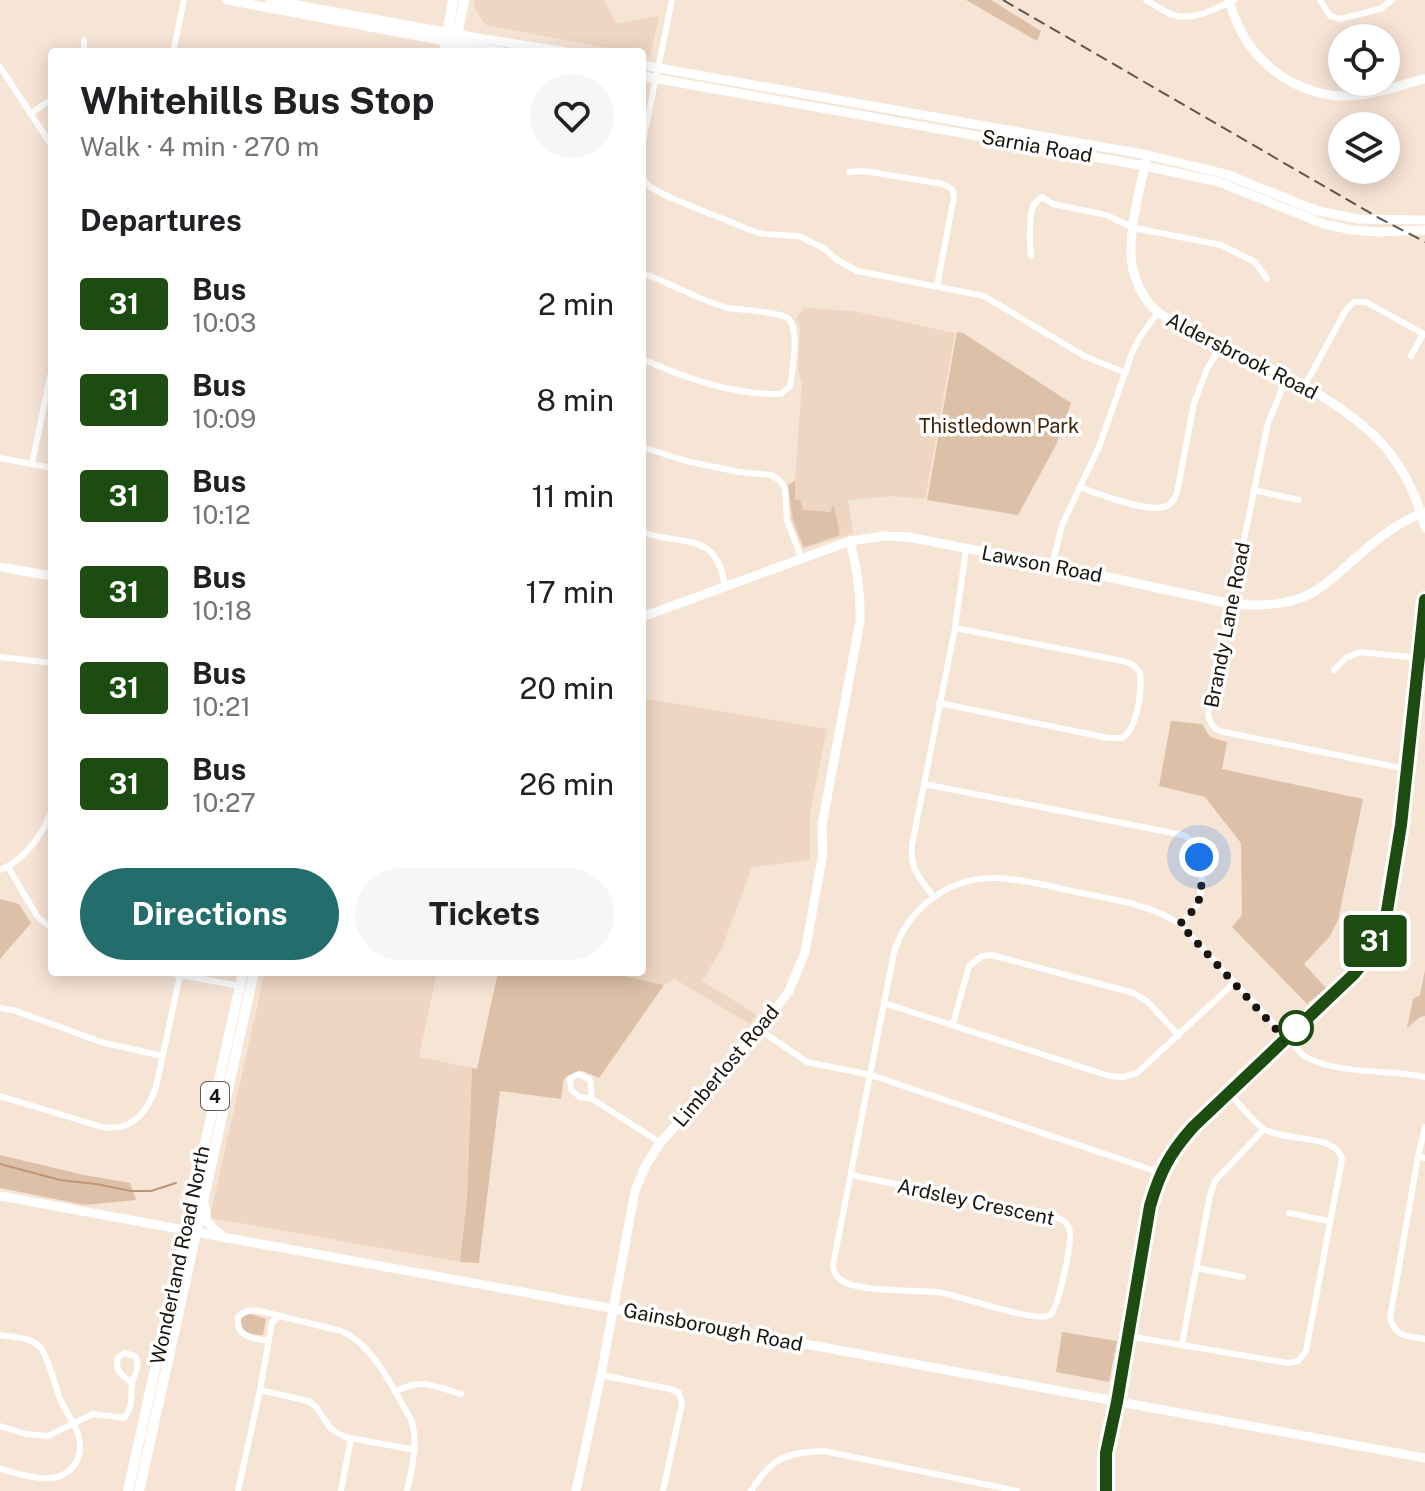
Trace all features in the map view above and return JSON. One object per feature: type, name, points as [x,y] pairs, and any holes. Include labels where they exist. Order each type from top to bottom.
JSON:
[{"type":"main road","points":[[451,43],[453,0]]},
{"type":"main road","points":[[451,43],[464,0]]},
{"type":"main road","name":"Wonderland Road North","points":[[128,1491],[190,1232],[242,976]]},
{"type":"main road","name":"Wonderland Road North","points":[[139,1491],[169,1359],[190,1232],[203,1198],[253,976]]},
{"type":"street","points":[[174,48],[184,0]]},
{"type":"street","points":[[227,0],[480,48]]},
{"type":"street","points":[[270,0],[289,2],[451,43],[520,48]]},
{"type":"street","points":[[646,127],[672,0]]},
{"type":"street","points":[[1146,0],[1175,16],[1204,13],[1231,1],[1244,37],[1255,53],[1281,76],[1319,93],[1340,97],[1360,95],[1425,79]]},
{"type":"street","points":[[1320,0],[1330,16],[1340,19],[1380,9],[1392,0]]},
{"type":"street","points":[[84,40],[84,48]]},
{"type":"street","name":"Sarnia Road","points":[[646,66],[1148,155],[1226,174],[1318,211],[1358,219],[1422,220]]},
{"type":"street","points":[[0,67],[48,140]]},
{"type":"street","name":"Sarnia Road","points":[[646,77],[1219,182],[1324,224],[1352,230],[1425,230]]},
{"type":"street","points":[[31,113],[48,102]]},
{"type":"street","name":"Aldersbrook Road","points":[[1148,155],[1131,247],[1132,267],[1148,302],[1158,312],[1220,348],[1305,385],[1364,424],[1388,448],[1405,474],[1423,513],[1425,528]]},
{"type":"street","points":[[849,172],[864,171],[943,184],[952,189],[954,197],[937,286]]},
{"type":"street","points":[[646,182],[650,187],[753,231],[799,236],[857,271],[984,296],[1086,357],[1126,373]]},
{"type":"street","points":[[1031,256],[1030,216],[1033,205],[1042,197],[1053,204],[1106,215],[1134,228],[1221,245],[1255,262],[1267,279]]},
{"type":"street","points":[[646,275],[729,308],[783,315],[791,321],[795,335],[790,386],[781,394],[725,389],[682,377],[646,361]]},
{"type":"street","points":[[1305,385],[1346,310],[1354,302],[1366,302],[1424,334],[1411,356]]},
{"type":"street","points":[[1052,565],[1062,525],[1099,447],[1132,353],[1158,312]]},
{"type":"street","points":[[1080,487],[1109,499],[1155,508],[1167,507],[1174,501],[1194,403],[1207,369],[1220,348]]},
{"type":"street","name":"Brandy Lane Road","points":[[1287,377],[1268,423],[1208,715],[1216,730],[1406,769]]},
{"type":"street","points":[[32,464],[48,386]]},
{"type":"street","points":[[646,448],[686,461],[771,475],[779,480],[785,488],[787,520],[801,557]]},
{"type":"street","points":[[0,458],[48,467]]},
{"type":"street","points":[[1254,490],[1299,500]]},
{"type":"street","name":"Lawson Road","points":[[646,616],[801,557],[850,541],[884,536],[908,537],[1232,604],[1260,606],[1289,601],[1313,592],[1382,535],[1423,513]]},
{"type":"street","points":[[646,534],[705,547],[715,556],[725,587]]},
{"type":"street","name":"Limberlost Road","points":[[576,1491],[635,1191],[646,1165],[661,1143],[760,1030],[789,991],[805,952],[823,853],[822,825],[860,621],[857,569],[850,541]]},
{"type":"street","points":[[966,549],[955,628],[912,845],[911,861],[915,872],[933,896],[975,879],[998,878],[1140,904],[1162,912],[1180,924],[1304,1056],[1326,1066],[1425,1077]]},
{"type":"street","points":[[0,567],[48,575]]},
{"type":"street","points":[[1104,1491],[1106,1453],[1150,1206],[1161,1173],[1185,1136],[1354,974],[1369,956],[1387,911],[1425,600]]},
{"type":"street","points":[[939,703],[1108,738],[1122,738],[1130,731],[1142,687],[1140,672],[1123,661],[955,628]]},
{"type":"street","points":[[1334,670],[1346,658],[1360,652],[1419,658]]},
{"type":"street","points":[[0,658],[48,663]]},
{"type":"street","points":[[924,784],[1191,839],[1197,847],[1201,878],[1199,899],[1180,924]]},
{"type":"street","points":[[0,870],[8,867],[31,846],[48,821]]},
{"type":"street","points":[[8,867],[37,916],[48,926]]},
{"type":"street","name":"Ardsley Crescent","points":[[851,1175],[1048,1215],[1066,1222],[1070,1231],[1058,1304],[1051,1314],[1040,1318],[951,1294],[897,1291],[844,1282],[834,1274],[833,1265],[884,1003],[899,937],[933,896]]},
{"type":"street","points":[[953,1024],[969,966],[982,956],[991,955],[1134,993],[1148,1002],[1179,1036]]},
{"type":"street","points":[[0,1096],[102,1127],[124,1126],[136,1121],[151,1102],[156,1087],[180,976]]},
{"type":"street","points":[[185,976],[240,986]]},
{"type":"street","points":[[884,1003],[1109,1076],[1123,1077],[1137,1073],[1234,983]]},
{"type":"street","points":[[0,1008],[101,1042],[162,1056]]},
{"type":"street","points":[[760,1030],[807,1062],[871,1075],[1161,1173]]},
{"type":"street","points":[[592,1099],[590,1080],[579,1074],[570,1078],[571,1090],[580,1097],[592,1099],[661,1143]]},
{"type":"street","points":[[1128,1336],[1288,1363],[1298,1361],[1306,1351],[1341,1153],[1330,1144],[1264,1129],[1229,1093]]},
{"type":"street","points":[[1425,1127],[1422,1157],[1390,1318],[1395,1331],[1401,1335],[1425,1339]]},
{"type":"street","points":[[1182,1344],[1215,1181],[1264,1129]]},
{"type":"street","name":"Gainsborough Road","points":[[0,1196],[1425,1458]]},
{"type":"street","points":[[203,1198],[206,1220],[224,1238]]},
{"type":"street","points":[[1289,1213],[1329,1221]]},
{"type":"street","points":[[1197,1268],[1243,1277]]},
{"type":"street","points":[[268,1341],[246,1336],[237,1327],[238,1317],[251,1310],[280,1316],[341,1331],[365,1346],[411,1419],[415,1450],[407,1491]]},
{"type":"street","points":[[238,1491],[272,1322],[280,1316]]},
{"type":"street","points":[[0,1335],[25,1339],[41,1348],[59,1397],[79,1437],[75,1464],[64,1476],[53,1479],[0,1469]]},
{"type":"street","points":[[0,1426],[26,1434],[48,1436],[93,1414],[124,1418],[132,1403],[132,1383],[138,1367],[132,1354],[124,1353],[118,1358],[117,1369],[132,1383]]},
{"type":"street","points":[[601,1375],[679,1393],[682,1403],[663,1491]]},
{"type":"street","points":[[395,1392],[419,1382],[461,1394]]},
{"type":"street","points":[[260,1390],[308,1401],[331,1429],[345,1437],[415,1450]]},
{"type":"street","points":[[341,1491],[351,1438]]},
{"type":"street","points":[[751,1491],[768,1466],[780,1459],[798,1452],[824,1451],[1017,1491]]},
{"type":"shaded area","points":[[475,0],[603,0],[617,24],[659,16],[650,56],[646,55],[646,48],[608,48],[486,25],[473,6]]},
{"type":"shaded area","points":[[804,308],[853,311],[955,333],[925,499],[893,496],[848,500],[853,533],[803,549],[791,520],[787,485],[795,480],[802,383],[798,371],[800,328],[796,318]]},
{"type":"shaded area","points":[[646,699],[827,729],[810,812],[810,860],[752,867],[722,948],[702,981],[757,1015],[750,1024],[675,979],[664,985],[624,976],[646,976]]},
{"type":"shaded area","points":[[264,976],[436,976],[419,1057],[472,1068],[467,1198],[460,1262],[210,1216]]},
{"type":"green space","points":[[966,0],[991,0],[1041,31],[1037,41]]},
{"type":"green space","name":"Thistledown Park","points":[[957,332],[1071,403],[1056,445],[1018,515],[927,500]]},
{"type":"green space","points":[[795,481],[795,499],[800,500],[803,510],[831,512],[834,506],[840,535],[804,547],[793,520],[788,485]]},
{"type":"green space","points":[[1171,721],[1202,724],[1210,737],[1227,742],[1222,769],[1363,799],[1338,920],[1330,936],[1304,964],[1326,988],[1307,1004],[1232,927],[1242,915],[1241,843],[1205,797],[1159,786]]},
{"type":"green space","points":[[0,899],[19,904],[31,923],[0,959]]},
{"type":"green space","points":[[1425,970],[1425,1016],[1407,1028],[1413,999],[1420,995]]},
{"type":"green space","points":[[497,976],[624,976],[664,985],[599,1078],[583,1071],[564,1078],[561,1099],[500,1091],[479,1263],[460,1262],[467,1198],[472,1068],[477,1069]]},
{"type":"green space","points":[[0,1155],[130,1183],[136,1200],[85,1205],[0,1188]]},
{"type":"green space","points":[[251,1314],[266,1319],[263,1335],[247,1334],[242,1330],[241,1319]]},
{"type":"green space","points":[[1062,1332],[1117,1341],[1109,1382],[1056,1372]]},
{"type":"waterway","points":[[0,1164],[60,1180],[131,1191],[151,1191],[176,1183]]},
{"type":"railway","points":[[1003,0],[1425,242]]},
{"type":"bus line","name":"31","points":[[1106,1491],[1106,1453],[1150,1206],[1165,1163],[1193,1127],[1354,974],[1369,956],[1387,911],[1401,825],[1425,600]]},
{"type":"route","points":[[1199,857],[1199,899],[1180,924],[1285,1039],[1296,1028]]}]
